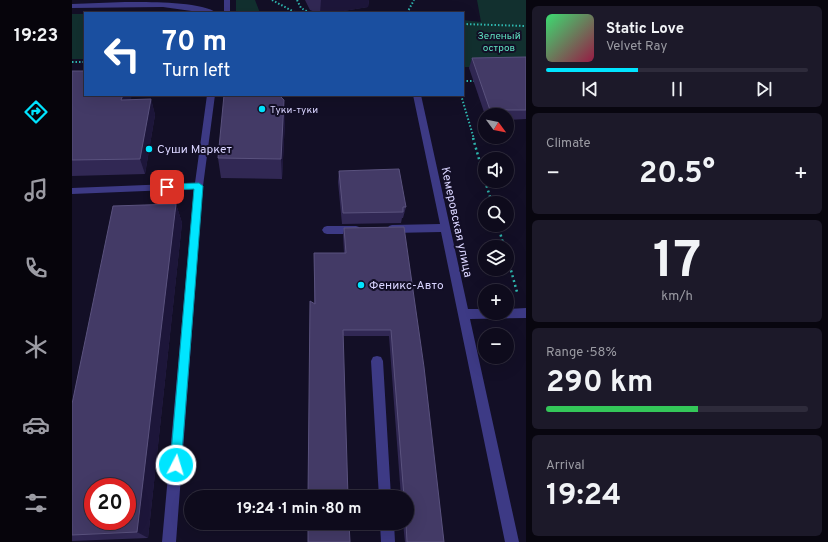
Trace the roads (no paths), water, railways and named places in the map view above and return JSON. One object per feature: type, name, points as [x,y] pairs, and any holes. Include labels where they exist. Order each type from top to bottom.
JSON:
[{"type":"street","points":[[227,0],[227,12]]},
{"type":"street","points":[[72,6],[158,5],[195,7],[211,12]]},
{"type":"street","points":[[169,542],[199,186],[211,96]]},
{"type":"street","name":"Кемеровская улица","points":[[417,96],[512,542]]},
{"type":"street","points":[[72,191],[199,186]]},
{"type":"street","points":[[380,229],[446,228]]},
{"type":"street","points":[[327,230],[365,230]]},
{"type":"street","points":[[464,314],[525,313]]},
{"type":"street","points":[[377,361],[386,490]]},
{"type":"street","points":[[387,530],[388,542]]},
{"type":"place","name":"Туки-туки","points":[[262,109]]},
{"type":"place","name":"Суши Маркет","points":[[149,149]]},
{"type":"place","name":"Феникс-Авто","points":[[361,285]]},
{"type":"park label","name":"Зеленый остров","points":[[499,40]]}]
